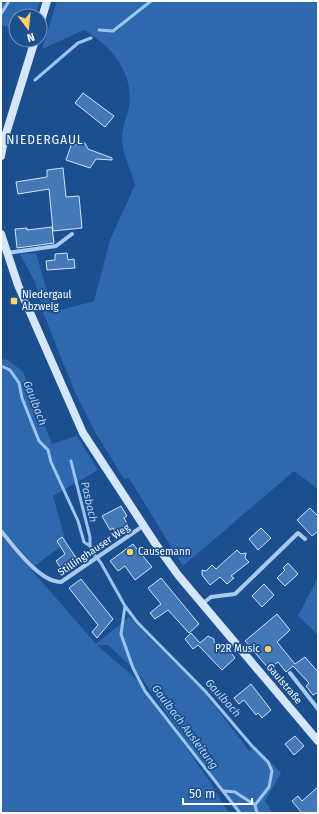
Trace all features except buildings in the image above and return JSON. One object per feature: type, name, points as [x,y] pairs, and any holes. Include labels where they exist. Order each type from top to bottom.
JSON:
[{"type":"main road","points":[[1,156],[3,140],[32,48]]},
{"type":"main road","name":"Gaulstraße","points":[[1,234],[6,253],[18,285],[83,433],[143,526],[178,575],[318,741]]},
{"type":"street","points":[[6,253],[56,246],[72,234]]},
{"type":"street","name":"Stillinghauser Weg","points":[[1,531],[35,570],[51,581],[61,582],[143,526]]},
{"type":"street","points":[[202,604],[210,597],[235,594],[298,533],[305,539]]},
{"type":"street","name":"Gaulstraße","points":[[290,673],[318,710]]},
{"type":"shaded area","points":[[1,1],[40,1],[38,8],[8,8],[8,27],[1,25]]},
{"type":"shaded area","points":[[57,1],[318,1],[318,489],[294,471],[183,566],[129,478],[124,479],[95,432],[74,390],[44,315],[35,282],[20,254],[36,253],[49,298],[50,313],[94,301],[110,240],[135,185],[122,143],[122,132],[129,108],[130,98],[129,87],[122,67],[110,50],[102,42],[84,30],[48,46],[48,30]]},
{"type":"shaded area","points":[[1,359],[8,360],[23,372],[52,444],[77,436],[98,470],[53,496],[66,542],[35,566],[1,529]]},
{"type":"shaded area","points":[[1,535],[96,644],[129,617],[205,693],[249,751],[256,747],[281,773],[265,801],[273,813],[241,813],[209,773],[138,673],[108,645],[97,645],[142,684],[210,782],[229,813],[1,813]]},
{"type":"shaded area","points":[[318,577],[318,635],[298,616]]},
{"type":"waterway","name":"Pasbach","points":[[1,14],[9,1]]},
{"type":"waterway","points":[[99,30],[113,31],[151,1]]},
{"type":"waterway","points":[[35,80],[78,43],[91,38]]},
{"type":"waterway","name":"Gaulbach Ausleitung","points":[[1,366],[10,370],[19,383],[22,398],[39,441],[48,450],[51,462],[78,521],[84,542],[90,546],[101,563],[125,606],[121,634],[133,668],[145,691],[240,813]]},
{"type":"waterway","name":"Pasbach","points":[[71,461],[90,537],[90,546]]},
{"type":"waterway","name":"Gaulbach","points":[[125,606],[137,622],[206,692],[252,746],[268,762],[272,771],[269,787],[255,805],[257,813]]},
{"type":"waterway","points":[[224,791],[235,792],[255,805]]},
{"type":"place","name":"Niedergaul Abzweig","points":[[14,301]]},
{"type":"place","name":"Causemann","points":[[130,552]]},
{"type":"place","name":"P2R Music","points":[[268,649]]},
{"type":"district","name":"NIEDERGAUL","points":[[45,140]]}]
